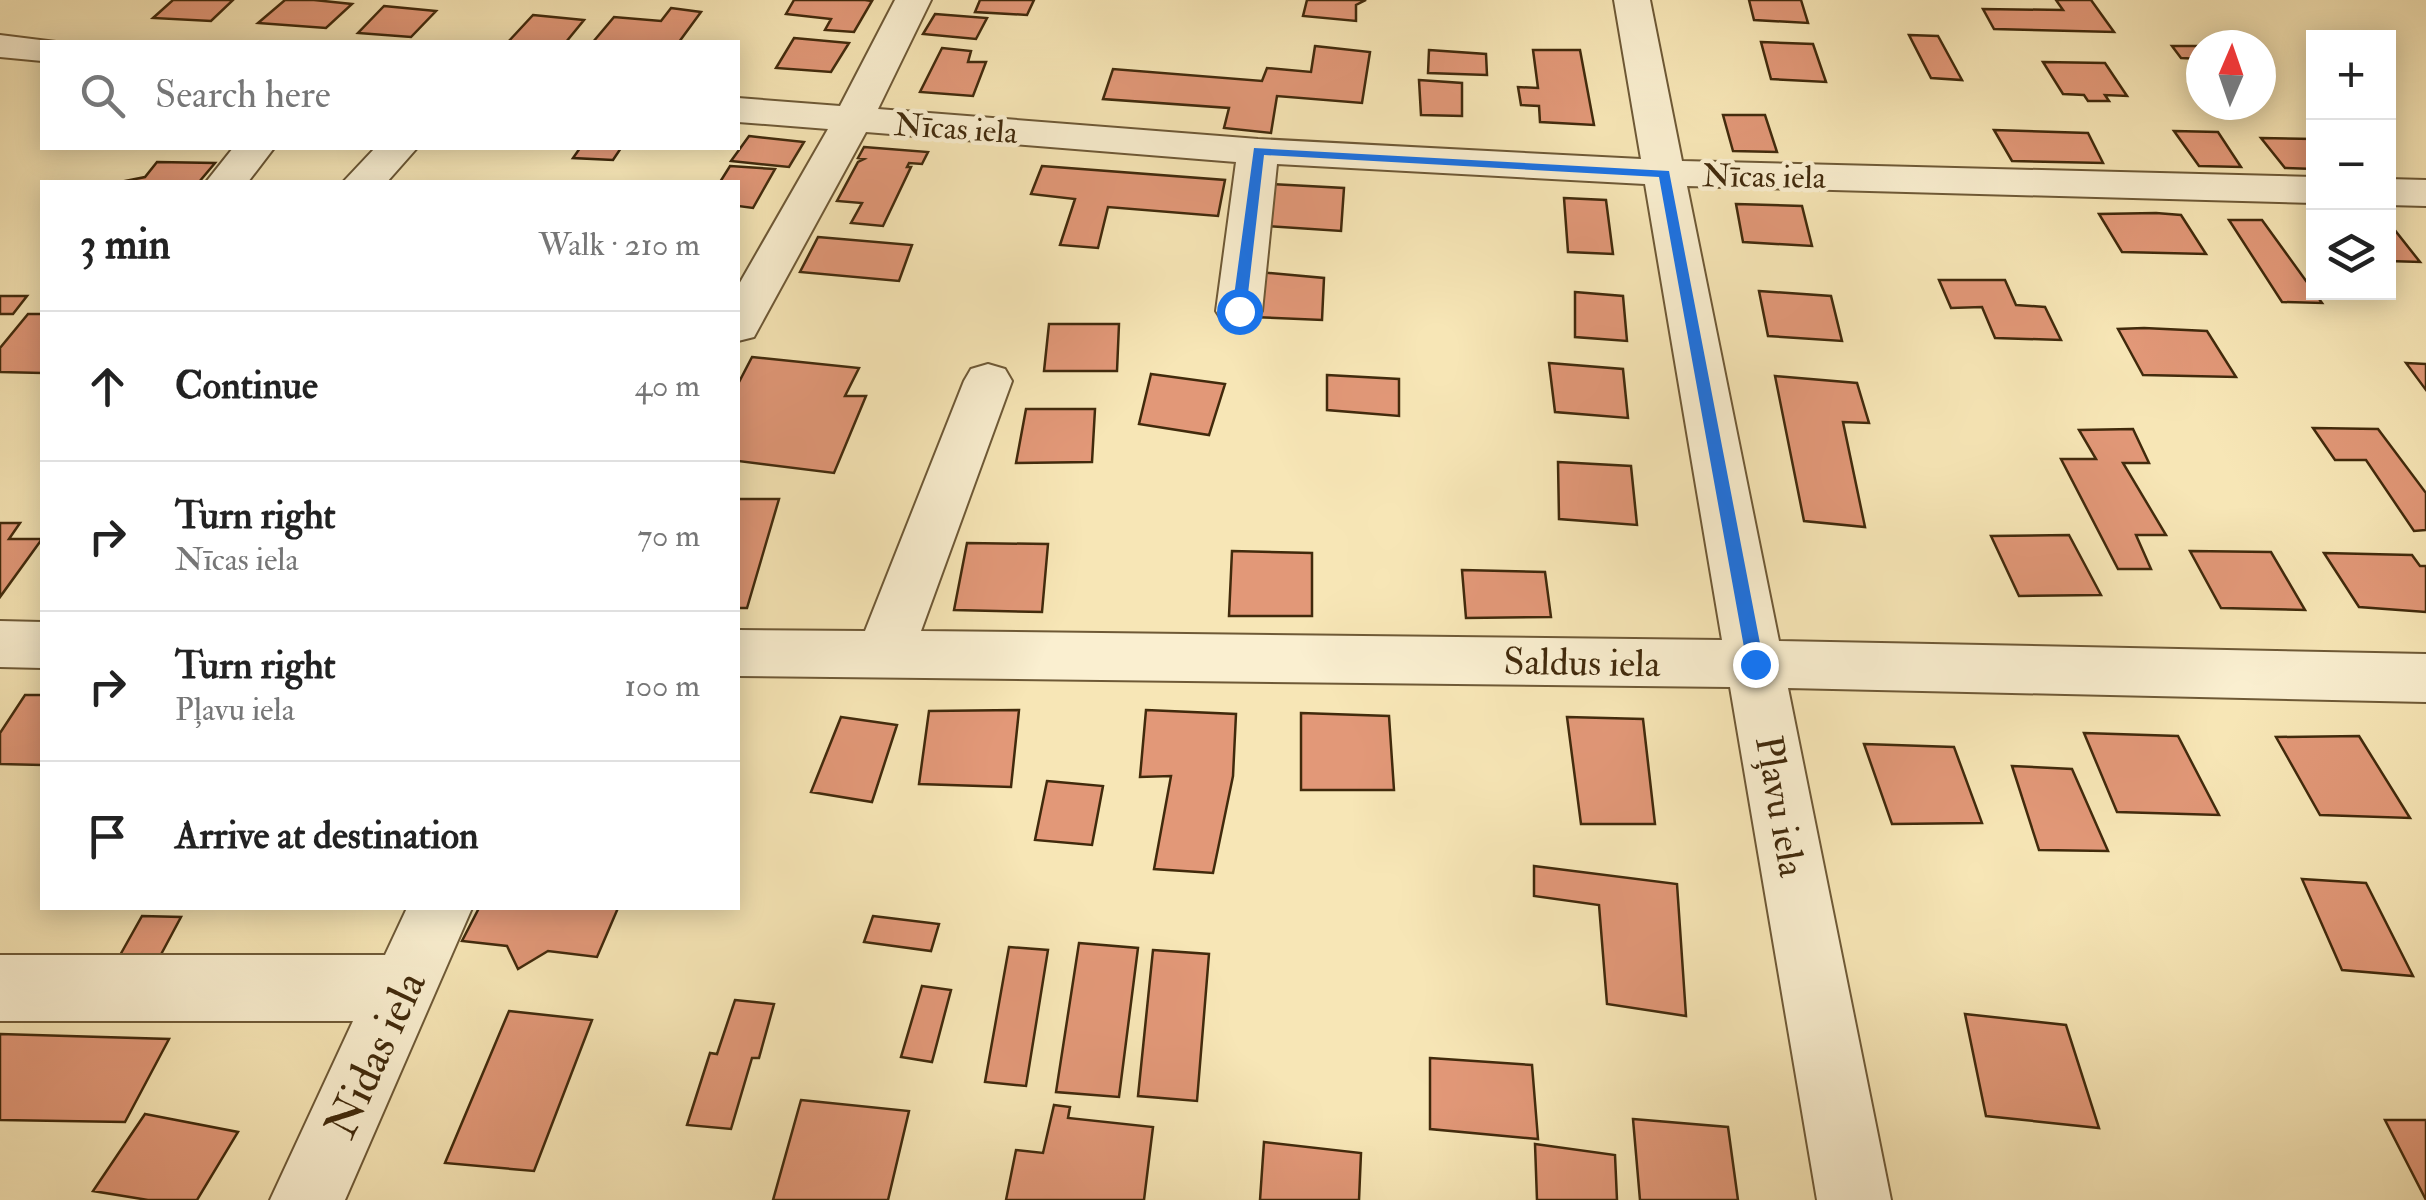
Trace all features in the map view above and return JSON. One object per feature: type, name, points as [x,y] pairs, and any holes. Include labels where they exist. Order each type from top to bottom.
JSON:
[{"type":"street","points":[[740,322],[853,120],[913,0]]},
{"type":"street","name":"Pļavu iela","points":[[1632,0],[1854,1200]]},
{"type":"street","points":[[0,46],[40,50]]},
{"type":"street","name":"Nīcas iela","points":[[740,110],[1258,151],[1665,174],[2306,190]]},
{"type":"street","points":[[229,180],[252,150]]},
{"type":"street","points":[[366,180],[395,150]]},
{"type":"street","points":[[1239,311],[1258,151]]},
{"type":"street","points":[[2396,192],[2426,193]]},
{"type":"street","points":[[884,654],[988,381]]},
{"type":"street","points":[[0,644],[40,645]]},
{"type":"street","name":"Saldus iela","points":[[740,653],[1755,664],[2426,678]]},
{"type":"street","name":"Nidas iela","points":[[307,1200],[439,910]]},
{"type":"street","points":[[0,988],[404,988]]},
{"type":"building","points":[[173,0],[233,0],[211,21],[153,18]]},
{"type":"building","points":[[285,0],[352,4],[326,28],[258,23]]},
{"type":"building","points":[[794,0],[872,1],[854,32],[825,30],[831,19],[786,14]]},
{"type":"building","points":[[980,0],[1034,0],[1027,15],[975,12]]},
{"type":"building","points":[[1307,0],[1366,0],[1356,5],[1356,21],[1303,16]]},
{"type":"building","points":[[1749,0],[1801,0],[1808,23],[1754,20]]},
{"type":"building","points":[[2056,0],[2091,0],[2114,32],[1994,29],[1983,9],[2063,10]]},
{"type":"building","points":[[384,6],[436,11],[411,37],[358,33]]},
{"type":"building","points":[[671,8],[701,12],[680,40],[595,40],[614,17],[661,21]]},
{"type":"building","points":[[935,14],[987,18],[976,39],[923,34]]},
{"type":"building","points":[[533,15],[584,20],[568,40],[510,40]]},
{"type":"building","points":[[1909,35],[1938,36],[1962,80],[1931,78]]},
{"type":"building","points":[[794,38],[849,43],[831,72],[776,68]]},
{"type":"building","points":[[1761,42],[1813,44],[1826,82],[1771,79]]},
{"type":"building","points":[[1315,46],[1370,52],[1362,103],[1277,96],[1271,133],[1224,128],[1229,108],[1103,99],[1113,69],[1262,81],[1267,68],[1311,72]]},
{"type":"building","points":[[2172,46],[2186,46],[2186,58],[2181,58]]},
{"type":"building","points":[[942,48],[971,51],[968,62],[986,62],[973,96],[920,92]]},
{"type":"building","points":[[1429,50],[1486,54],[1487,75],[1428,73]]},
{"type":"building","points":[[1533,50],[1580,50],[1594,125],[1540,122],[1539,106],[1521,105],[1518,87],[1538,88]]},
{"type":"building","points":[[2043,62],[2105,63],[2127,96],[2105,95],[2109,101],[2088,101],[2084,95],[2063,94]]},
{"type":"building","points":[[1419,80],[1462,83],[1462,116],[1421,115]]},
{"type":"building","points":[[1723,115],[1765,115],[1777,152],[1733,151]]},
{"type":"building","points":[[1994,130],[2088,133],[2103,163],[2012,161]]},
{"type":"building","points":[[2174,131],[2218,132],[2241,167],[2199,166]]},
{"type":"building","points":[[749,136],[804,142],[789,167],[731,161]]},
{"type":"building","points":[[2261,138],[2306,139],[2306,169],[2285,168]]},
{"type":"building","points":[[864,147],[928,152],[922,164],[909,163],[907,167],[911,167],[883,226],[851,223],[862,203],[837,201],[858,162],[864,159],[858,158]]},
{"type":"building","points":[[579,150],[620,150],[613,160],[573,158]]},
{"type":"building","points":[[157,162],[215,163],[201,180],[130,180],[145,177]]},
{"type":"building","points":[[730,166],[775,169],[753,208],[740,206],[740,180],[721,180]]},
{"type":"building","points":[[1042,166],[1225,180],[1218,216],[1108,207],[1098,248],[1060,245],[1075,199],[1031,194]]},
{"type":"building","points":[[1271,184],[1344,188],[1341,231],[1267,226]]},
{"type":"building","points":[[1564,198],[1606,200],[1613,254],[1568,252]]},
{"type":"building","points":[[1736,204],[1802,206],[1812,246],[1743,242]]},
{"type":"building","points":[[2099,214],[2181,215],[2206,254],[2122,252]]},
{"type":"building","points":[[2229,220],[2262,220],[2306,281],[2306,300],[2322,303],[2282,302]]},
{"type":"building","points":[[2396,232],[2420,262],[2396,261]]},
{"type":"building","points":[[818,237],[912,245],[899,281],[800,272]]},
{"type":"building","points":[[1258,272],[1324,278],[1322,320],[1252,317]]},
{"type":"building","points":[[1939,280],[2005,280],[2016,305],[2045,307],[2061,340],[1995,338],[1982,307],[1951,308]]},
{"type":"building","points":[[1759,291],[1831,296],[1842,341],[1768,336]]},
{"type":"building","points":[[1575,292],[1623,296],[1627,341],[1575,337]]},
{"type":"building","points":[[0,296],[27,296],[13,314],[0,314]]},
{"type":"building","points":[[28,314],[40,314],[40,373],[0,372],[0,348]]},
{"type":"building","points":[[1049,324],[1119,324],[1117,371],[1044,371]]},
{"type":"building","points":[[2118,329],[2207,331],[2236,377],[2143,375]]},
{"type":"building","points":[[752,357],[859,368],[845,396],[866,396],[834,473],[740,461],[740,380]]},
{"type":"building","points":[[1549,363],[1623,369],[1628,418],[1555,412]]},
{"type":"building","points":[[2406,363],[2426,364],[2426,390]]},
{"type":"building","points":[[1151,374],[1225,384],[1209,435],[1139,424]]},
{"type":"building","points":[[1327,375],[1399,379],[1399,416],[1327,410]]},
{"type":"building","points":[[1775,376],[1857,383],[1869,423],[1843,422],[1865,527],[1804,521]]},
{"type":"building","points":[[1026,409],[1095,409],[1092,462],[1016,463]]},
{"type":"building","points":[[2313,428],[2378,429],[2426,493],[2426,530],[2414,531],[2366,460],[2335,460]]},
{"type":"building","points":[[2133,429],[2149,463],[2123,463],[2166,535],[2136,535],[2151,569],[2118,569],[2061,459],[2096,459],[2079,430]]},
{"type":"building","points":[[1558,462],[1631,466],[1637,525],[1559,519]]},
{"type":"building","points":[[740,499],[779,499],[747,608],[740,608]]},
{"type":"building","points":[[0,523],[20,523],[9,539],[40,542],[0,597]]},
{"type":"building","points":[[2069,535],[2101,595],[2019,596],[1991,536]]},
{"type":"building","points":[[967,543],[1048,544],[1042,612],[954,610]]},
{"type":"building","points":[[1232,551],[1312,553],[1312,616],[1229,616]]},
{"type":"building","points":[[2190,551],[2271,552],[2305,610],[2221,608]]},
{"type":"building","points":[[2324,553],[2412,555],[2420,566],[2426,566],[2426,612],[2359,607]]},
{"type":"building","points":[[1462,570],[1545,572],[1551,617],[1466,618]]},
{"type":"building","points":[[25,695],[40,695],[40,765],[0,764],[0,733]]},
{"type":"building","points":[[1019,710],[1011,787],[919,784],[929,711]]},
{"type":"building","points":[[1146,710],[1236,714],[1233,776],[1213,873],[1154,869],[1171,776],[1140,777]]},
{"type":"building","points":[[1301,713],[1389,716],[1394,790],[1301,790]]},
{"type":"building","points":[[841,717],[897,725],[872,802],[811,792]]},
{"type":"building","points":[[1567,717],[1643,719],[1655,824],[1581,824]]},
{"type":"building","points":[[2084,733],[2178,736],[2219,815],[2117,812]]},
{"type":"building","points":[[2359,736],[2410,818],[2320,815],[2276,737]]},
{"type":"building","points":[[1864,744],[1954,747],[1982,823],[1892,824]]},
{"type":"building","points":[[2012,766],[2072,769],[2108,851],[2039,850]]},
{"type":"building","points":[[1047,781],[1103,786],[1092,845],[1035,840]]},
{"type":"building","points":[[1534,866],[1677,884],[1686,1016],[1607,1004],[1599,905],[1534,896]]},
{"type":"building","points":[[2302,879],[2366,883],[2413,976],[2342,970]]},
{"type":"building","points":[[478,910],[617,910],[597,957],[548,951],[518,969],[507,946],[462,941]]},
{"type":"building","points":[[142,916],[181,917],[150,975],[110,973]]},
{"type":"building","points":[[873,916],[939,924],[931,951],[864,942]]},
{"type":"building","points":[[1079,943],[1138,948],[1119,1097],[1056,1092]]},
{"type":"building","points":[[1009,947],[1048,950],[1026,1086],[985,1082]]},
{"type":"building","points":[[1153,950],[1209,954],[1197,1101],[1138,1096]]},
{"type":"building","points":[[922,986],[951,990],[932,1062],[901,1057]]},
{"type":"building","points":[[735,1000],[774,1004],[759,1058],[752,1058],[731,1129],[687,1125],[710,1053],[717,1054]]},
{"type":"building","points":[[509,1011],[592,1020],[534,1171],[445,1163]]},
{"type":"building","points":[[1965,1014],[2066,1025],[2099,1128],[1986,1116]]},
{"type":"building","points":[[0,1034],[169,1039],[125,1122],[0,1120]]},
{"type":"building","points":[[1430,1058],[1532,1065],[1538,1139],[1430,1129]]},
{"type":"building","points":[[801,1100],[909,1111],[888,1200],[773,1200]]},
{"type":"building","points":[[1054,1105],[1070,1107],[1068,1118],[1153,1127],[1144,1200],[1006,1200],[1016,1150],[1043,1153]]},
{"type":"building","points":[[145,1114],[238,1132],[197,1200],[148,1200],[93,1191]]},
{"type":"building","points":[[1633,1119],[1728,1127],[1738,1200],[1640,1200]]},
{"type":"building","points":[[2385,1120],[2426,1120],[2426,1200]]},
{"type":"building","points":[[1264,1142],[1361,1153],[1359,1200],[1260,1200]]},
{"type":"building","points":[[1535,1144],[1615,1155],[1617,1200],[1537,1200]]},
{"type":"route","points":[[1239,311],[1258,151],[1665,174],[1755,664]]}]
